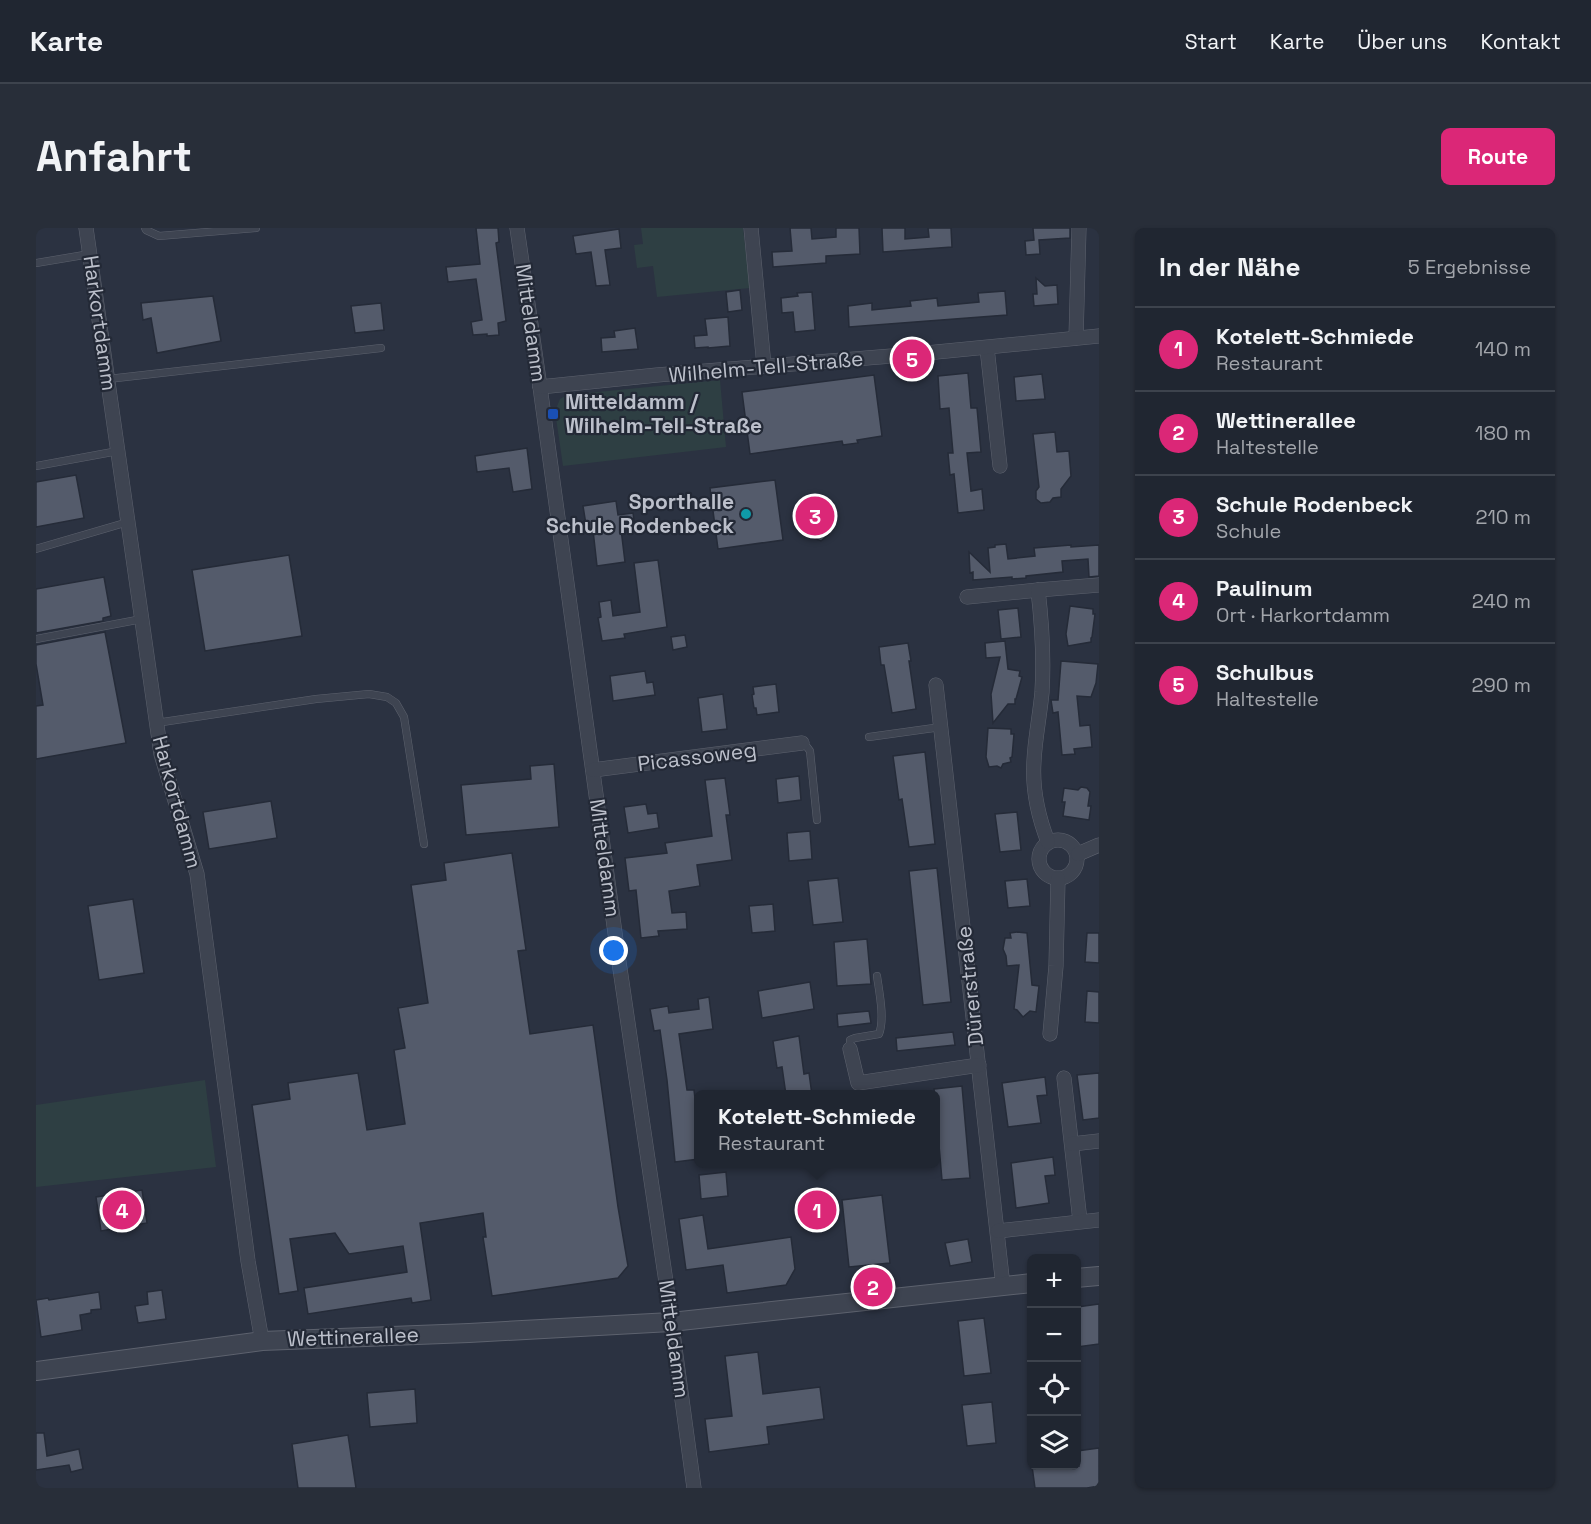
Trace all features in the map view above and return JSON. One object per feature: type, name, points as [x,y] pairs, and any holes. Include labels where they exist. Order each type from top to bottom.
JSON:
[{"type":"street","name":"Harkortdamm","points":[[86,228],[161,754],[197,873],[246,1249],[262,1341]]},
{"type":"street","name":"Mitteldamm","points":[[517,228],[694,1488]]},
{"type":"street","points":[[751,228],[764,366]]},
{"type":"street","points":[[1076,338],[1079,228]]},
{"type":"street","name":"Wilhelm-Tell-Straße","points":[[540,387],[1099,336]]},
{"type":"street","points":[[987,348],[1000,466]]},
{"type":"street","points":[[967,597],[1099,585]]},
{"type":"street","points":[[1038,590],[1043,654],[1034,762],[1035,795],[1040,821],[1048,842]]},
{"type":"street","name":"Dürerstraße","points":[[936,685],[1003,1286]]},
{"type":"street","name":"Picassoweg","points":[[593,770],[802,743]]},
{"type":"street","points":[[1054,839],[1069,842],[1078,854],[1078,863],[1067,877],[1058,879],[1050,877],[1040,864],[1039,856],[1042,848],[1054,839]]},
{"type":"street","points":[[1078,854],[1099,845]]},
{"type":"street","points":[[1050,1034],[1056,966],[1058,879]]},
{"type":"street","points":[[850,1049],[858,1083],[979,1065]]},
{"type":"street","points":[[1064,1078],[1080,1221]]},
{"type":"street","points":[[1072,1144],[1099,1141]]},
{"type":"street","points":[[998,1231],[1099,1220]]},
{"type":"street","points":[[1081,1278],[1099,1276]]},
{"type":"street","name":"Wettinerallee","points":[[36,1371],[262,1341],[671,1322],[1027,1284]]},
{"type":"lane","points":[[145,228],[159,236],[256,228]]},
{"type":"lane","points":[[36,263],[90,254]]},
{"type":"lane","points":[[108,379],[381,348]]},
{"type":"lane","points":[[36,466],[118,451]]},
{"type":"lane","points":[[36,549],[128,522]]},
{"type":"lane","points":[[36,639],[142,619]]},
{"type":"lane","points":[[156,723],[337,697],[369,694],[387,697],[396,703],[404,717],[424,844]]},
{"type":"lane","points":[[869,736],[941,727]]},
{"type":"lane","points":[[802,743],[810,751],[817,820]]},
{"type":"lane","points":[[850,1049],[850,1041],[879,1034],[881,1029],[877,976]]},
{"type":"shaded area","points":[[641,228],[743,228],[750,288],[657,297],[653,266],[637,268],[634,245],[643,244]]},
{"type":"shaded area","points":[[720,380],[726,447],[563,466],[555,411],[560,399],[567,395]]},
{"type":"shaded area","points":[[205,1080],[216,1167],[36,1187],[36,1105]]},
{"type":"building","points":[[476,228],[498,228],[499,242],[496,243],[506,321],[498,323],[499,335],[473,335],[471,322],[482,320],[476,279],[448,282],[446,267],[480,264]]},
{"type":"building","points":[[790,228],[811,228],[812,239],[836,237],[836,228],[859,228],[860,254],[826,256],[826,263],[773,267],[772,252],[792,251]]},
{"type":"building","points":[[882,228],[905,228],[905,239],[929,237],[928,228],[951,228],[952,247],[883,252]]},
{"type":"building","points":[[1033,228],[1070,228],[1070,238],[1039,240],[1040,254],[1026,255],[1025,241],[1034,240]]},
{"type":"building","points":[[619,229],[621,248],[605,250],[610,285],[596,286],[591,252],[576,254],[573,236]]},
{"type":"building","points":[[1036,278],[1045,286],[1057,285],[1058,304],[1034,306],[1033,294],[1037,294]]},
{"type":"building","points":[[740,290],[742,310],[728,312],[726,292]]},
{"type":"building","points":[[1005,291],[1007,315],[849,327],[848,306],[872,303],[872,310],[911,306],[910,301],[937,298],[938,306],[979,302],[978,293]]},
{"type":"building","points":[[812,292],[815,330],[795,332],[793,312],[782,313],[781,298],[798,296],[797,293]]},
{"type":"building","points":[[213,296],[221,341],[157,353],[151,318],[143,320],[141,303]]},
{"type":"building","points":[[381,303],[384,330],[355,333],[351,306]]},
{"type":"building","points":[[728,317],[730,346],[695,348],[694,336],[707,335],[705,319]]},
{"type":"building","points":[[635,328],[638,349],[602,352],[601,338],[615,337],[614,331]]},
{"type":"building","points":[[968,373],[971,408],[977,408],[981,452],[967,453],[971,491],[982,489],[984,510],[958,513],[954,474],[950,475],[948,453],[953,453],[949,408],[940,409],[938,376]]},
{"type":"building","points":[[1042,374],[1045,399],[1016,401],[1014,377]]},
{"type":"building","points":[[874,375],[882,436],[857,440],[858,443],[843,445],[842,441],[750,454],[742,392]]},
{"type":"building","points":[[1055,432],[1057,452],[1069,451],[1071,476],[1061,489],[1061,497],[1041,503],[1036,499],[1036,491],[1039,487],[1033,434]]},
{"type":"building","points":[[527,448],[532,489],[513,492],[509,468],[477,472],[475,456]]},
{"type":"building","points":[[76,475],[84,518],[36,527],[36,482]]},
{"type":"building","name":"Sporthalle Schule Rodenbeck","points":[[775,480],[783,540],[718,549],[710,488]]},
{"type":"building","points":[[616,501],[618,515],[633,513],[635,527],[621,529],[625,562],[597,566],[593,530],[587,531],[583,506]]},
{"type":"building","points":[[818,519],[828,524],[829,534],[821,541],[811,537],[810,526]]},
{"type":"building","points":[[1006,544],[1008,559],[1035,556],[1034,548],[1099,545],[1099,576],[1089,577],[1088,559],[1062,561],[1063,572],[1026,576],[1026,578],[973,580],[973,572],[970,573],[969,552],[990,572],[988,548]]},
{"type":"building","points":[[289,555],[302,636],[205,651],[192,570]]},
{"type":"building","points":[[658,560],[667,627],[624,634],[625,638],[602,641],[598,618],[601,617],[599,602],[611,600],[613,616],[640,612],[634,563]]},
{"type":"building","points":[[104,577],[111,616],[103,618],[103,621],[36,633],[36,589]]},
{"type":"building","points":[[1070,606],[1093,609],[1093,614],[1095,614],[1091,642],[1068,646],[1066,634]]},
{"type":"building","points":[[1018,608],[1021,637],[1001,639],[998,610]]},
{"type":"building","points":[[105,632],[126,743],[36,759],[36,706],[43,705],[36,664],[36,645]]},
{"type":"building","points":[[685,635],[687,647],[673,650],[671,637]]},
{"type":"building","points":[[1005,641],[1008,669],[1020,671],[1019,676],[1022,677],[1015,704],[1008,704],[993,723],[991,694],[1000,657],[986,658],[985,643]]},
{"type":"building","points":[[908,643],[916,709],[892,713],[879,647]]},
{"type":"building","points":[[1061,661],[1098,664],[1096,683],[1091,697],[1077,696],[1080,726],[1090,725],[1092,747],[1074,749],[1075,754],[1062,755],[1058,712],[1053,713],[1051,700],[1058,700]]},
{"type":"building","points":[[645,671],[647,683],[653,682],[655,695],[613,701],[610,676]]},
{"type":"building","points":[[776,684],[779,712],[757,715],[752,695],[754,694],[753,687]]},
{"type":"building","points":[[723,694],[727,729],[702,732],[698,698]]},
{"type":"building","points":[[988,728],[1011,729],[1011,734],[1014,734],[1011,762],[1003,764],[1001,768],[989,767],[986,757]]},
{"type":"building","points":[[925,752],[935,844],[909,847],[893,756]]},
{"type":"building","points":[[554,764],[559,827],[466,835],[461,785],[531,779],[530,766]]},
{"type":"building","points":[[799,776],[801,800],[778,803],[776,779]]},
{"type":"building","points":[[725,778],[730,815],[726,815],[732,860],[697,865],[700,886],[669,891],[672,913],[686,912],[687,929],[658,931],[659,936],[641,938],[636,890],[629,891],[625,858],[667,853],[665,843],[712,836],[705,780]]},
{"type":"building","points":[[1081,787],[1087,788],[1090,792],[1089,820],[1063,816],[1064,788],[1078,790]]},
{"type":"building","points":[[271,801],[277,838],[209,849],[203,812]]},
{"type":"building","points":[[646,804],[648,814],[657,813],[659,828],[628,833],[624,807]]},
{"type":"building","points":[[1017,812],[1021,850],[1000,852],[995,814]]},
{"type":"building","points":[[810,831],[812,859],[789,861],[787,833]]},
{"type":"building","points":[[512,853],[526,950],[518,951],[530,1034],[593,1025],[628,1266],[618,1278],[492,1296],[483,1237],[486,1237],[483,1213],[420,1223],[431,1300],[412,1303],[411,1298],[308,1314],[304,1288],[407,1272],[403,1246],[349,1254],[335,1233],[290,1239],[298,1291],[279,1294],[252,1105],[290,1099],[288,1083],[358,1073],[367,1130],[405,1124],[394,1050],[405,1048],[398,1008],[428,1003],[411,885],[446,880],[444,863]]},
{"type":"building","points":[[937,868],[951,1002],[923,1005],[909,871]]},
{"type":"building","points":[[838,878],[843,922],[813,925],[808,881]]},
{"type":"building","points":[[1027,879],[1030,906],[1008,908],[1005,881]]},
{"type":"building","points":[[133,899],[144,973],[99,980],[88,906]]},
{"type":"building","points":[[773,904],[775,931],[752,933],[749,906]]},
{"type":"building","points":[[1010,933],[1027,933],[1032,985],[1039,986],[1036,1012],[1030,1011],[1023,1017],[1014,1009],[1019,965],[1007,966],[1003,949],[1005,938],[1011,938]]},
{"type":"building","points":[[1087,933],[1099,933],[1099,963],[1085,962]]},
{"type":"building","points":[[867,939],[871,984],[837,986],[834,942]]},
{"type":"building","points":[[810,982],[814,1009],[762,1018],[758,991]]},
{"type":"building","points":[[1087,991],[1099,992],[1099,1023],[1085,1022]]},
{"type":"building","points":[[709,997],[713,1029],[679,1034],[687,1090],[694,1090],[694,1160],[675,1162],[660,1030],[654,1031],[650,1009],[668,1006],[669,1013],[699,1009],[698,999]]},
{"type":"building","points":[[869,1011],[871,1023],[838,1027],[837,1014]]},
{"type":"building","points":[[953,1032],[955,1045],[897,1051],[896,1038]]},
{"type":"building","points":[[799,1036],[804,1074],[809,1073],[811,1090],[785,1090],[782,1067],[777,1068],[773,1041]]},
{"type":"building","points":[[1099,1073],[1099,1118],[1083,1120],[1077,1075]]},
{"type":"building","points":[[1045,1077],[1047,1095],[1037,1096],[1041,1123],[1008,1127],[1002,1083]]},
{"type":"building","points":[[962,1086],[970,1178],[942,1180],[940,1090],[934,1089]]},
{"type":"building","points":[[1053,1157],[1055,1175],[1045,1176],[1049,1203],[1016,1208],[1011,1163]]},
{"type":"building","points":[[726,1172],[728,1196],[701,1199],[699,1175]]},
{"type":"building","points":[[142,1190],[147,1223],[101,1231],[96,1197]]},
{"type":"building","points":[[882,1195],[890,1263],[849,1267],[842,1200]]},
{"type":"building","points":[[703,1215],[708,1249],[791,1237],[795,1269],[786,1285],[727,1293],[723,1265],[686,1270],[679,1219]]},
{"type":"building","points":[[968,1239],[972,1262],[950,1266],[945,1243]]},
{"type":"building","points":[[162,1290],[166,1319],[138,1323],[135,1306],[148,1304],[147,1292]]},
{"type":"building","points":[[99,1292],[101,1309],[80,1315],[82,1330],[41,1337],[36,1300]]},
{"type":"building","points":[[1099,1304],[1099,1344],[1081,1346],[1081,1306]]},
{"type":"building","points":[[984,1318],[991,1373],[964,1376],[958,1321]]},
{"type":"building","points":[[758,1352],[763,1394],[820,1387],[824,1419],[767,1427],[769,1444],[709,1452],[705,1419],[732,1416],[725,1356]]},
{"type":"building","points":[[415,1389],[417,1423],[370,1427],[367,1393]]},
{"type":"building","points":[[992,1402],[996,1443],[967,1446],[962,1405]]},
{"type":"building","points":[[36,1433],[44,1433],[47,1456],[79,1449],[83,1469],[71,1472],[69,1465],[36,1470]]},
{"type":"building","points":[[348,1435],[356,1488],[298,1488],[292,1444]]},
{"type":"building","points":[[1099,1448],[1099,1486],[1035,1488],[1033,1470],[1081,1470],[1081,1450]]},
{"type":"place","name":"Schulbus","points":[[912,359]]},
{"type":"place","name":"Mitteldamm / Wilhelm-Tell-Straße","points":[[553,414]]},
{"type":"place","name":"Sporthalle Schule Rodenbeck","points":[[746,514]]},
{"type":"place","name":"Schule Rodenbeck","points":[[815,516]]},
{"type":"place","name":"Paulinum","points":[[122,1210]]},
{"type":"place","name":"Kotelett-Schmiede","points":[[817,1210]]},
{"type":"place","name":"Wettinerallee","points":[[873,1287]]}]
